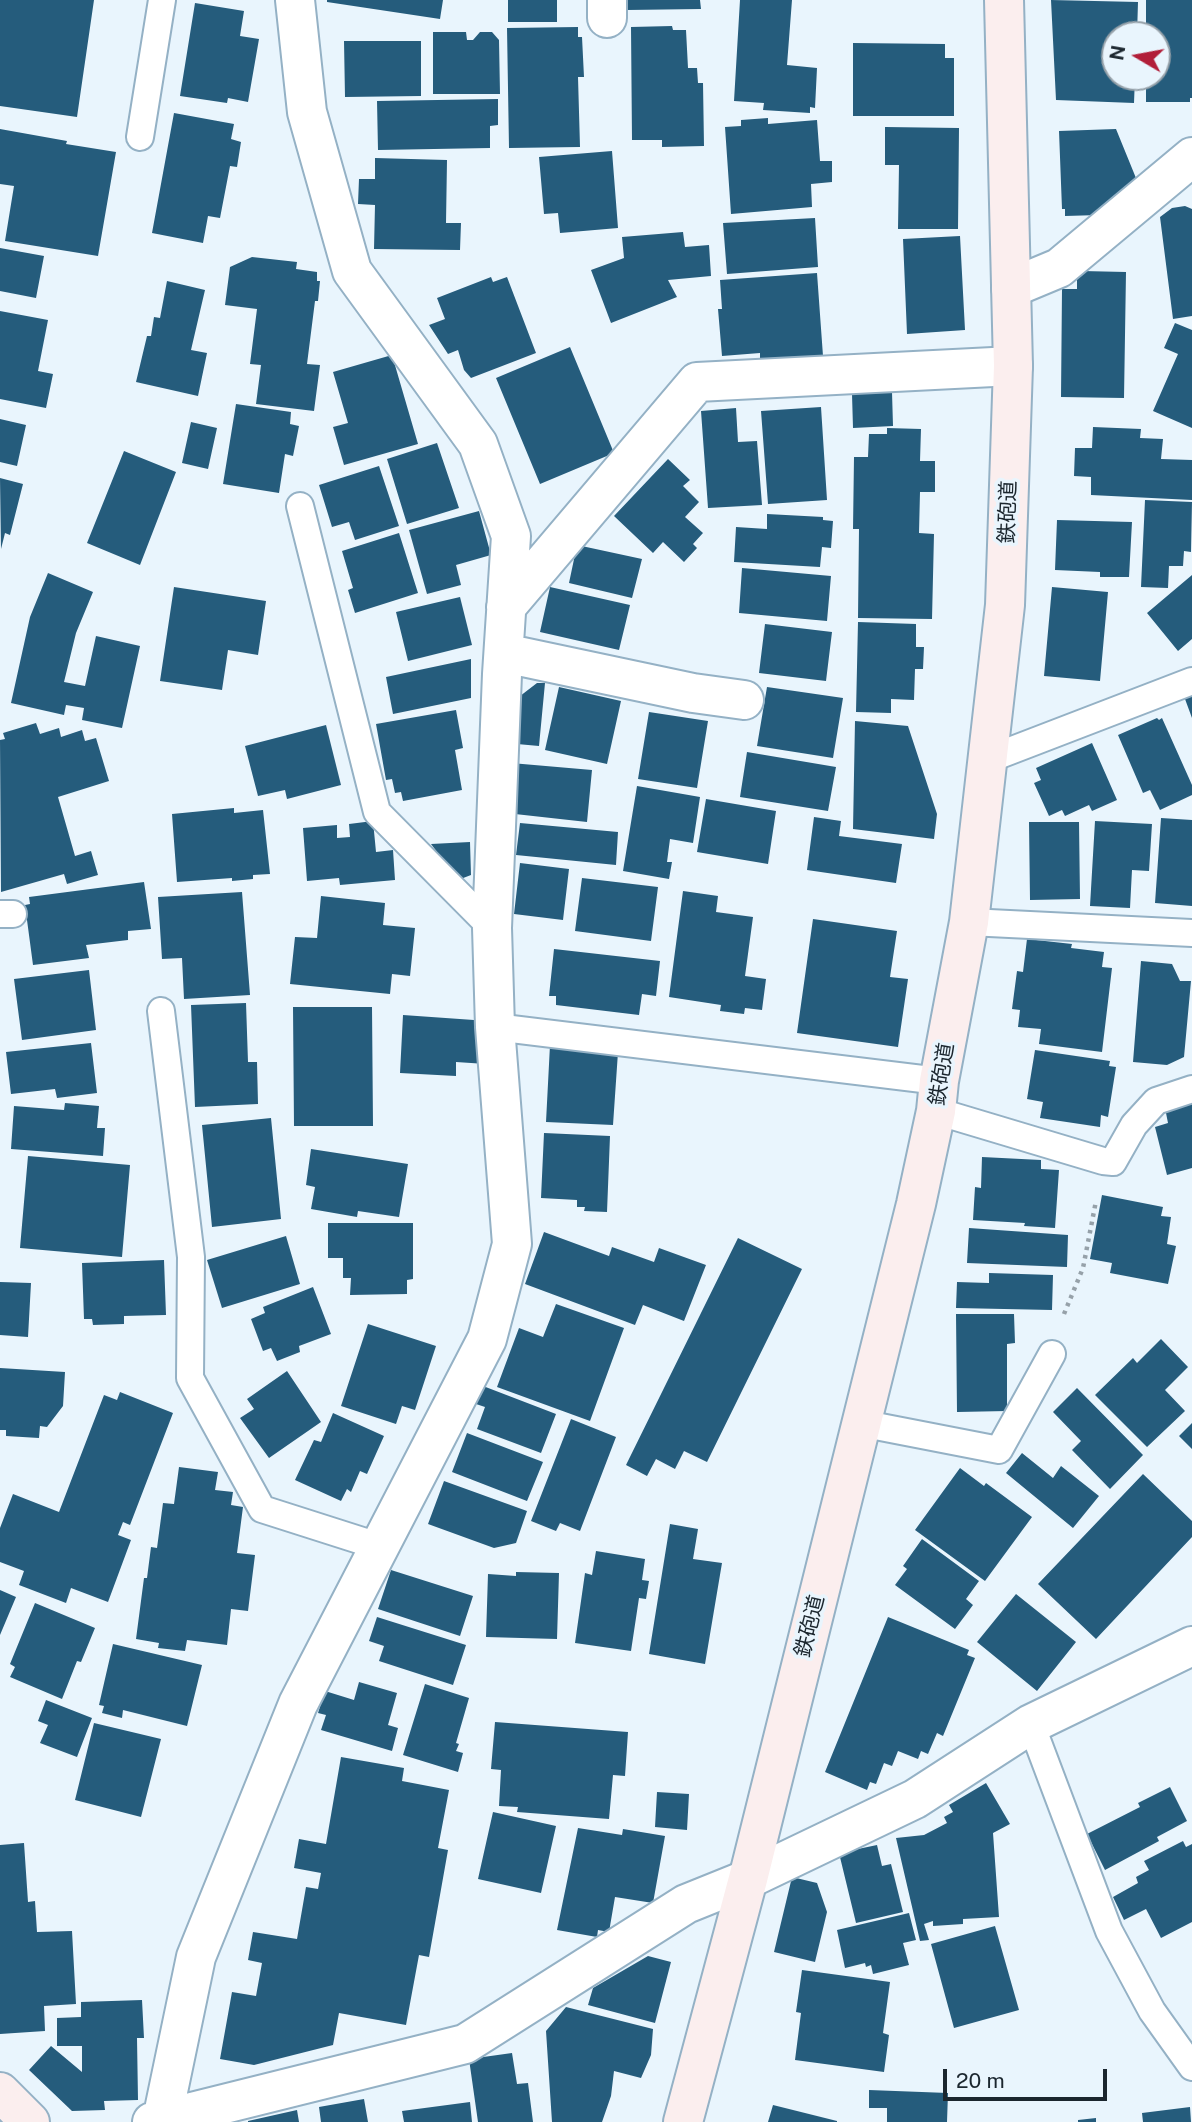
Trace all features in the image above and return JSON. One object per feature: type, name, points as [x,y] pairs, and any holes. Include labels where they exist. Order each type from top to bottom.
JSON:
[{"type":"street","points":[[295,0],[307,112],[352,271],[478,444],[511,536],[503,653],[492,928],[495,1027],[512,1244],[487,1339],[298,1704],[196,1957],[157,2121],[465,2044],[685,1904],[748,1879],[915,1799],[1031,1724],[1192,1646]]},
{"type":"street","name":"鉄砲道","points":[[683,2122],[748,1879],[916,1203],[969,922],[1005,605],[1013,366],[1004,0]]},
{"type":"street","points":[[1011,288],[1059,268],[1192,157]]},
{"type":"street","points":[[506,607],[697,382],[1013,366]]},
{"type":"street","points":[[503,653],[693,693],[744,700]]},
{"type":"street","points":[[0,2092],[30,2122]]},
{"type":"lane","points":[[140,137],[162,0]]},
{"type":"lane","points":[[300,506],[377,812],[492,928]]},
{"type":"lane","points":[[989,759],[1192,681]]},
{"type":"lane","points":[[969,922],[1192,933]]},
{"type":"lane","points":[[161,1011],[191,1257],[190,1378],[261,1509],[379,1546]]},
{"type":"lane","points":[[495,1027],[937,1096],[1103,1161],[1113,1162],[1134,1125],[1156,1101],[1192,1089]]},
{"type":"lane","points":[[860,1423],[999,1450],[1052,1354]]},
{"type":"lane","points":[[1031,1724],[1109,1931],[1152,2011],[1192,2067]]},
{"type":"path","points":[[1052,1354],[1056,1332],[1083,1268],[1103,1161]]},
{"type":"building","points":[[0,0],[94,0],[77,117],[0,106]]},
{"type":"building","points":[[327,0],[443,0],[440,19]]},
{"type":"building","points":[[508,0],[557,0],[557,22],[508,22]]},
{"type":"building","points":[[627,0],[700,0],[701,9],[627,10]]},
{"type":"building","points":[[740,0],[792,0],[787,65],[817,68],[815,108],[810,107],[810,113],[763,110],[764,103],[734,101]]},
{"type":"building","points":[[1051,0],[1138,2],[1137,21],[1101,21],[1101,91],[1134,91],[1134,103],[1056,100]]},
{"type":"building","points":[[1146,0],[1192,0],[1190,102],[1146,102],[1146,91],[1171,91],[1171,21],[1146,21]]},
{"type":"building","points":[[195,3],[244,11],[240,36],[259,39],[248,102],[228,98],[227,103],[180,96]]},
{"type":"building","points":[[672,26],[673,30],[686,30],[688,68],[697,68],[698,83],[703,83],[704,146],[662,147],[662,140],[632,140],[631,27]]},
{"type":"building","points":[[578,27],[578,37],[582,37],[584,77],[578,77],[580,147],[509,148],[507,28]]},
{"type":"building","points":[[433,32],[466,32],[467,40],[473,40],[480,32],[492,32],[499,40],[500,94],[433,94]]},
{"type":"building","points":[[344,41],[421,41],[421,96],[345,97]]},
{"type":"building","points":[[853,43],[945,44],[945,58],[954,58],[954,116],[853,116]]},
{"type":"building","points":[[498,99],[498,125],[490,126],[490,148],[378,150],[377,101]]},
{"type":"building","points":[[174,113],[234,124],[231,139],[241,142],[237,167],[230,166],[220,218],[208,216],[203,243],[152,233]]},
{"type":"building","points":[[768,118],[768,124],[817,120],[820,161],[832,161],[832,182],[811,184],[812,207],[731,214],[725,127],[741,126],[741,120]]},
{"type":"building","points":[[885,127],[959,128],[958,229],[898,229],[899,165],[885,165]]},
{"type":"building","points":[[0,129],[116,152],[98,256],[5,241],[14,186],[0,184]]},
{"type":"building","points":[[1116,129],[1138,183],[1099,215],[1065,216],[1065,209],[1062,209],[1059,131]]},
{"type":"building","points":[[612,151],[618,228],[560,233],[558,213],[544,214],[539,157]]},
{"type":"building","points":[[375,158],[447,160],[446,223],[461,223],[460,250],[374,249],[375,205],[358,204],[359,179],[375,179]]},
{"type":"building","points":[[1185,206],[1192,209],[1192,316],[1173,319],[1160,217],[1172,208]]},
{"type":"building","points":[[815,218],[818,267],[727,274],[723,223]]},
{"type":"building","points":[[683,232],[685,247],[709,245],[711,276],[668,280],[677,297],[611,323],[591,270],[624,258],[622,237]]},
{"type":"building","points":[[960,236],[965,330],[907,334],[903,239]]},
{"type":"building","points":[[0,248],[44,256],[36,298],[0,291]]},
{"type":"building","points":[[252,257],[297,262],[296,269],[317,272],[317,281],[320,281],[318,301],[315,301],[307,364],[320,365],[314,411],[256,404],[261,365],[250,364],[257,309],[225,305],[230,267]]},
{"type":"building","points":[[1082,271],[1126,272],[1124,398],[1061,397],[1062,289],[1077,289],[1077,275],[1082,275]]},
{"type":"building","points":[[817,273],[823,356],[760,361],[760,353],[722,356],[718,309],[722,309],[720,280]]},
{"type":"building","points":[[491,277],[493,282],[507,277],[536,353],[471,378],[464,370],[458,350],[448,354],[429,325],[445,319],[437,298]]},
{"type":"building","points":[[167,281],[205,290],[191,350],[207,353],[198,396],[136,382],[147,336],[151,336],[154,317],[160,318]]},
{"type":"building","points":[[0,311],[48,320],[38,371],[53,374],[46,408],[0,399]]},
{"type":"building","points":[[1175,323],[1192,330],[1192,428],[1153,411],[1178,354],[1164,348]]},
{"type":"building","points":[[570,347],[614,453],[540,484],[496,378]]},
{"type":"building","points":[[392,355],[418,444],[344,465],[333,427],[348,423],[333,372]]},
{"type":"building","points":[[892,392],[893,426],[853,428],[852,394]]},
{"type":"building","points":[[236,404],[291,412],[290,424],[299,426],[293,456],[285,454],[279,493],[223,484]]},
{"type":"building","points":[[821,407],[827,500],[768,504],[761,411]]},
{"type":"building","points":[[736,408],[738,442],[757,441],[762,505],[708,508],[701,411]]},
{"type":"building","points":[[0,419],[26,425],[17,466],[0,462]]},
{"type":"building","points":[[191,422],[217,428],[208,469],[182,463]]},
{"type":"building","points":[[1093,427],[1141,429],[1140,438],[1163,439],[1161,459],[1192,460],[1192,500],[1091,495],[1091,477],[1074,476],[1075,448],[1092,448]]},
{"type":"building","points":[[887,428],[921,429],[920,461],[935,461],[935,492],[920,492],[919,533],[934,534],[932,619],[858,618],[859,529],[853,529],[854,457],[868,457],[869,434],[887,434]]},
{"type":"building","points":[[437,443],[459,508],[407,524],[387,459]]},
{"type":"building","points":[[124,451],[176,472],[140,565],[87,543]]},
{"type":"building","points":[[668,459],[690,480],[683,486],[699,502],[685,517],[703,533],[693,544],[697,548],[684,562],[663,542],[653,553],[614,516]]},
{"type":"building","points":[[379,466],[399,526],[355,540],[349,522],[332,527],[319,485]]},
{"type":"building","points":[[0,478],[23,484],[10,535],[5,533],[1,549]]},
{"type":"building","points":[[1145,500],[1192,502],[1191,552],[1184,551],[1183,566],[1169,566],[1168,588],[1141,587]]},
{"type":"building","points":[[479,511],[491,555],[456,565],[461,585],[427,594],[409,530]]},
{"type":"building","points":[[767,514],[823,517],[823,520],[833,521],[831,548],[822,547],[820,567],[734,562],[736,527],[767,529]]},
{"type":"building","points":[[1057,520],[1132,522],[1129,577],[1100,577],[1100,572],[1055,570]]},
{"type":"building","points":[[399,533],[418,593],[355,613],[348,590],[353,588],[342,551]]},
{"type":"building","points":[[577,545],[642,559],[632,598],[569,583]]},
{"type":"building","points":[[742,568],[831,576],[827,621],[739,613]]},
{"type":"building","points":[[48,573],[93,592],[76,633],[64,682],[85,686],[96,636],[140,646],[122,728],[82,720],[84,708],[66,705],[64,715],[11,703],[30,617]]},
{"type":"building","points":[[1192,575],[1192,639],[1178,651],[1147,613]]},
{"type":"building","points":[[174,587],[266,601],[258,655],[228,650],[222,690],[160,681]]},
{"type":"building","points":[[550,587],[630,605],[619,650],[540,632]]},
{"type":"building","points":[[1052,587],[1108,592],[1100,681],[1044,676]]},
{"type":"building","points":[[460,597],[472,645],[408,661],[396,612]]},
{"type":"building","points":[[858,622],[916,624],[916,647],[924,647],[923,669],[915,669],[914,700],[891,699],[891,713],[856,712]]},
{"type":"building","points":[[765,624],[832,632],[826,681],[759,673]]},
{"type":"building","points":[[471,659],[471,698],[393,714],[386,677]]},
{"type":"building","points":[[537,683],[545,683],[539,746],[517,744],[511,703]]},
{"type":"building","points":[[559,687],[621,701],[607,764],[545,750]]},
{"type":"building","points":[[767,687],[843,698],[833,758],[757,746]]},
{"type":"building","points":[[1192,696],[1192,718],[1185,699]]},
{"type":"building","points":[[456,710],[463,748],[455,750],[462,790],[403,801],[401,792],[395,793],[392,779],[386,780],[376,724]]},
{"type":"building","points":[[649,712],[708,721],[697,788],[638,779]]},
{"type":"building","points":[[1162,718],[1192,785],[1192,795],[1160,810],[1150,790],[1143,793],[1118,735]]},
{"type":"building","points":[[855,721],[908,726],[937,814],[934,839],[853,829]]},
{"type":"building","points":[[36,723],[40,734],[59,728],[61,737],[82,730],[85,741],[96,738],[109,781],[58,797],[75,856],[91,851],[98,875],[67,884],[64,874],[1,892],[0,740],[5,739],[3,733]]},
{"type":"building","points":[[326,725],[341,785],[287,799],[285,790],[258,796],[245,746]]},
{"type":"building","points":[[1092,743],[1117,800],[1092,811],[1089,805],[1065,816],[1062,810],[1049,816],[1034,783],[1041,780],[1036,768]]},
{"type":"building","points":[[747,752],[836,767],[828,811],[740,797]]},
{"type":"building","points":[[511,763],[592,770],[587,822],[506,813]]},
{"type":"building","points":[[637,786],[700,797],[693,843],[670,839],[667,862],[672,862],[669,879],[623,871]]},
{"type":"building","points":[[706,799],[776,811],[768,864],[697,852]]},
{"type":"building","points":[[234,808],[234,813],[263,810],[270,874],[232,881],[232,878],[177,882],[172,814]]},
{"type":"building","points":[[814,817],[841,821],[839,836],[902,844],[896,883],[807,870]]},
{"type":"building","points":[[1161,818],[1192,820],[1192,906],[1155,903]]},
{"type":"building","points":[[373,821],[376,852],[393,850],[395,880],[340,885],[339,878],[307,881],[303,828],[337,825],[337,838],[350,837],[349,824]]},
{"type":"building","points":[[1095,821],[1152,824],[1149,871],[1132,870],[1130,908],[1090,906]]},
{"type":"building","points":[[1029,822],[1079,822],[1080,899],[1030,900]]},
{"type":"building","points":[[520,823],[618,832],[616,865],[516,855]]},
{"type":"building","points":[[470,842],[471,875],[458,880],[431,844]]},
{"type":"building","points":[[520,863],[569,869],[563,920],[514,914]]},
{"type":"building","points":[[582,878],[658,887],[651,941],[575,931]]},
{"type":"building","points":[[144,882],[151,929],[128,931],[128,940],[86,945],[89,958],[33,965],[25,905],[30,904],[29,897]]},
{"type":"building","points":[[683,891],[718,896],[716,912],[753,917],[745,976],[766,979],[762,1010],[745,1008],[744,1014],[720,1011],[721,1005],[669,997]]},
{"type":"building","points":[[242,892],[250,995],[184,999],[182,958],[162,959],[158,897]]},
{"type":"building","points":[[321,896],[385,903],[383,925],[415,928],[410,976],[392,974],[390,994],[290,984],[295,937],[317,938]]},
{"type":"building","points":[[813,919],[897,931],[890,977],[908,979],[898,1047],[797,1033]]},
{"type":"building","points":[[1027,939],[1072,944],[1071,948],[1104,952],[1102,967],[1112,968],[1102,1052],[1039,1044],[1041,1029],[1018,1027],[1020,1010],[1012,1009],[1017,971],[1023,972]]},
{"type":"building","points":[[554,949],[660,961],[656,996],[642,994],[639,1015],[556,1005],[556,996],[549,996]]},
{"type":"building","points":[[1141,961],[1172,964],[1180,981],[1191,981],[1184,1057],[1167,1065],[1133,1062]]},
{"type":"building","points":[[89,970],[96,1030],[22,1040],[14,979]]},
{"type":"building","points":[[246,1003],[248,1062],[257,1062],[258,1104],[195,1107],[191,1005]]},
{"type":"building","points":[[293,1007],[372,1007],[373,1126],[294,1126]]},
{"type":"building","points":[[403,1015],[488,1021],[486,1064],[456,1062],[456,1076],[400,1073]]},
{"type":"building","points":[[91,1043],[97,1093],[57,1098],[55,1089],[11,1094],[6,1052]]},
{"type":"building","points":[[550,1045],[618,1052],[613,1125],[546,1122]]},
{"type":"building","points":[[1035,1050],[1110,1061],[1109,1066],[1116,1067],[1108,1117],[1101,1115],[1100,1127],[1040,1118],[1043,1102],[1027,1099]]},
{"type":"building","points":[[1192,1101],[1192,1168],[1167,1175],[1155,1127],[1168,1123],[1165,1108]]},
{"type":"building","points":[[65,1103],[99,1106],[97,1128],[105,1128],[103,1156],[11,1149],[14,1106],[64,1110]]},
{"type":"building","points":[[271,1118],[281,1219],[212,1227],[202,1125]]},
{"type":"building","points":[[544,1133],[610,1136],[607,1212],[584,1211],[585,1207],[577,1207],[577,1200],[541,1198]]},
{"type":"building","points":[[311,1149],[408,1164],[399,1217],[358,1211],[357,1217],[311,1209],[315,1187],[306,1185]]},
{"type":"building","points":[[28,1156],[130,1165],[122,1257],[20,1248]]},
{"type":"building","points":[[982,1157],[1041,1160],[1041,1169],[1059,1170],[1055,1228],[973,1220],[975,1187],[981,1188]]},
{"type":"building","points":[[1102,1195],[1163,1207],[1161,1216],[1171,1217],[1167,1244],[1176,1246],[1168,1284],[1110,1273],[1112,1263],[1090,1259]]},
{"type":"building","points":[[328,1223],[413,1223],[413,1279],[407,1280],[407,1294],[350,1295],[351,1278],[343,1278],[343,1258],[328,1258]]},
{"type":"building","points":[[969,1228],[1068,1235],[1067,1267],[967,1263]]},
{"type":"building","points":[[544,1232],[609,1256],[612,1247],[654,1262],[659,1248],[706,1265],[684,1321],[643,1305],[635,1325],[525,1284]]},
{"type":"building","points":[[286,1236],[300,1284],[222,1308],[207,1260]]},
{"type":"building","points":[[738,1238],[802,1269],[707,1462],[684,1451],[675,1469],[656,1459],[647,1476],[626,1465]]},
{"type":"building","points":[[164,1260],[166,1315],[124,1316],[124,1324],[93,1325],[92,1319],[84,1319],[82,1263]]},
{"type":"building","points":[[989,1273],[1053,1275],[1052,1310],[956,1308],[957,1282],[989,1283]]},
{"type":"building","points":[[0,1282],[31,1283],[28,1337],[0,1335]]},
{"type":"building","points":[[313,1287],[331,1334],[299,1346],[300,1352],[277,1361],[271,1348],[263,1351],[251,1319],[265,1313],[263,1307]]},
{"type":"building","points":[[556,1304],[624,1328],[590,1421],[497,1387],[519,1328],[543,1337]]},
{"type":"building","points":[[956,1314],[1014,1314],[1015,1343],[1007,1344],[1007,1411],[957,1412]]},
{"type":"building","points":[[368,1324],[436,1346],[415,1410],[402,1406],[396,1424],[341,1406]]},
{"type":"building","points":[[1161,1339],[1188,1367],[1165,1390],[1185,1411],[1147,1447],[1095,1395],[1133,1358],[1137,1363]]},
{"type":"building","points":[[0,1368],[65,1372],[63,1406],[47,1427],[40,1426],[39,1438],[6,1436],[6,1430],[0,1430]]},
{"type":"building","points":[[287,1371],[321,1422],[269,1458],[240,1418],[254,1409],[247,1399]]},
{"type":"building","points":[[483,1386],[556,1414],[541,1453],[477,1429],[485,1407],[476,1404]]},
{"type":"building","points":[[1077,1388],[1143,1455],[1110,1489],[1072,1450],[1081,1441],[1053,1412]]},
{"type":"building","points":[[120,1392],[173,1413],[130,1525],[123,1522],[118,1535],[131,1540],[108,1602],[71,1588],[66,1603],[19,1585],[24,1571],[0,1562],[0,1528],[13,1494],[59,1512],[104,1395],[117,1400]]},
{"type":"building","points":[[333,1413],[384,1436],[367,1474],[360,1471],[351,1492],[347,1489],[341,1501],[295,1480],[314,1440],[321,1442]]},
{"type":"building","points":[[571,1419],[616,1437],[580,1531],[560,1523],[556,1531],[531,1521]]},
{"type":"building","points":[[1192,1423],[1192,1449],[1179,1436]]},
{"type":"building","points":[[467,1433],[543,1462],[527,1501],[452,1472]]},
{"type":"building","points":[[1022,1453],[1053,1478],[1061,1466],[1099,1496],[1073,1528],[1006,1473]]},
{"type":"building","points":[[179,1467],[218,1472],[215,1490],[233,1492],[231,1505],[243,1507],[237,1553],[255,1555],[248,1611],[231,1609],[227,1645],[187,1640],[185,1651],[158,1648],[159,1643],[136,1639],[151,1547],[157,1548],[163,1503],[174,1504]]},
{"type":"building","points":[[960,1468],[984,1486],[986,1483],[1032,1517],[985,1581],[915,1530]]},
{"type":"building","points":[[1143,1474],[1192,1521],[1192,1537],[1096,1639],[1038,1584]]},
{"type":"building","points":[[444,1481],[527,1511],[516,1543],[494,1548],[428,1524]]},
{"type":"building","points":[[670,1524],[698,1529],[693,1559],[722,1563],[705,1664],[649,1654]]},
{"type":"building","points":[[922,1539],[979,1581],[966,1599],[973,1605],[955,1629],[895,1585],[907,1569],[903,1566]]},
{"type":"building","points":[[596,1551],[645,1559],[642,1580],[649,1581],[646,1599],[639,1598],[631,1651],[575,1643],[585,1573],[592,1575]]},
{"type":"building","points":[[391,1570],[473,1596],[460,1636],[378,1609]]},
{"type":"building","points":[[516,1572],[559,1573],[557,1639],[486,1637],[488,1574],[516,1576]]},
{"type":"building","points":[[0,1590],[16,1597],[0,1635]]},
{"type":"building","points":[[1016,1594],[1076,1642],[1037,1691],[977,1642]]},
{"type":"building","points":[[35,1603],[95,1628],[81,1662],[77,1661],[62,1699],[10,1677],[15,1667],[10,1664]]},
{"type":"building","points":[[377,1617],[466,1645],[453,1685],[379,1661],[384,1646],[369,1641]]},
{"type":"building","points":[[888,1617],[969,1650],[967,1655],[975,1658],[943,1736],[937,1733],[928,1754],[921,1751],[918,1759],[898,1751],[892,1766],[884,1763],[876,1784],[870,1782],[867,1790],[825,1772]]},
{"type":"building","points":[[113,1644],[202,1665],[187,1726],[123,1710],[122,1718],[102,1713],[104,1706],[99,1705]]},
{"type":"building","points":[[359,1682],[397,1693],[388,1725],[398,1728],[392,1751],[321,1730],[326,1715],[318,1713],[325,1691],[354,1700]]},
{"type":"building","points":[[425,1684],[469,1698],[456,1743],[459,1744],[456,1751],[463,1753],[458,1772],[403,1755]]},
{"type":"building","points":[[46,1700],[92,1718],[77,1757],[40,1743],[48,1725],[38,1721]]},
{"type":"building","points":[[495,1722],[628,1732],[625,1776],[613,1775],[609,1819],[517,1812],[518,1807],[499,1806],[501,1770],[491,1769]]},
{"type":"building","points":[[94,1723],[161,1739],[141,1817],[75,1800]]},
{"type":"building","points":[[341,1757],[404,1768],[402,1781],[449,1790],[438,1848],[448,1850],[429,1957],[419,1955],[406,2025],[339,2013],[333,2045],[254,2065],[220,2059],[232,1992],[256,1996],[262,1963],[248,1960],[253,1932],[297,1939],[306,1887],[318,1889],[321,1873],[294,1868],[299,1839],[326,1844]]},
{"type":"building","points":[[986,1783],[1010,1824],[993,1833],[999,1917],[963,1919],[963,1924],[933,1926],[933,1921],[924,1924],[929,1940],[920,1941],[896,1838],[924,1835],[947,1823],[944,1817],[953,1812],[949,1805]]},
{"type":"building","points":[[1170,1787],[1187,1821],[1157,1837],[1159,1841],[1105,1870],[1087,1834],[1140,1807],[1138,1803]]},
{"type":"building","points":[[657,1792],[689,1794],[687,1830],[655,1827]]},
{"type":"building","points":[[493,1812],[556,1826],[541,1893],[478,1879]]},
{"type":"building","points":[[578,1828],[622,1835],[623,1829],[665,1836],[653,1903],[615,1897],[609,1932],[598,1930],[597,1937],[557,1930]]},
{"type":"building","points":[[1183,1841],[1186,1847],[1192,1844],[1192,1922],[1161,1938],[1146,1909],[1124,1920],[1113,1897],[1138,1883],[1136,1877],[1149,1870],[1144,1861]]},
{"type":"building","points":[[24,1843],[28,1902],[35,1901],[37,1932],[72,1931],[76,2004],[44,2006],[45,2031],[0,2034],[0,1845]]},
{"type":"building","points":[[877,1845],[882,1866],[891,1864],[903,1912],[856,1923],[839,1853]]},
{"type":"building","points":[[792,1877],[817,1883],[827,1912],[815,1962],[774,1952]]},
{"type":"building","points":[[909,1913],[916,1940],[903,1943],[909,1965],[873,1974],[871,1965],[866,1967],[865,1963],[845,1968],[837,1930]]},
{"type":"building","points":[[995,1926],[1019,2010],[954,2028],[931,1944]]},
{"type":"building","points":[[648,1956],[671,1962],[655,2023],[588,2005],[593,1988]]},
{"type":"building","points":[[802,1970],[890,1982],[883,2033],[889,2035],[884,2072],[795,2060],[801,2013],[796,2012]]},
{"type":"building","points":[[142,2000],[144,2038],[137,2038],[138,2100],[104,2101],[105,2110],[72,2111],[29,2070],[51,2046],[82,2072],[82,2046],[57,2046],[57,2018],[81,2017],[81,2002]]},
{"type":"building","points":[[566,2007],[653,2029],[651,2055],[641,2078],[614,2071],[611,2096],[602,2122],[552,2122],[546,2031]]},
{"type":"building","points":[[512,2053],[517,2084],[528,2083],[533,2122],[478,2122],[469,2059]]},
{"type":"building","points":[[869,2090],[948,2093],[947,2122],[887,2122],[887,2108],[869,2108]]},
{"type":"building","points":[[364,2099],[368,2122],[321,2122],[319,2107]]},
{"type":"building","points":[[470,2102],[472,2122],[404,2122],[402,2111]]},
{"type":"building","points":[[773,2105],[837,2121],[837,2122],[768,2122]]},
{"type":"building","points":[[1190,2107],[1191,2122],[1143,2122],[1142,2113]]},
{"type":"building","points":[[297,2110],[299,2122],[248,2122],[248,2121]]},
{"type":"building","points":[[1096,2118],[1096,2122],[1078,2122],[1078,2120]]}]
